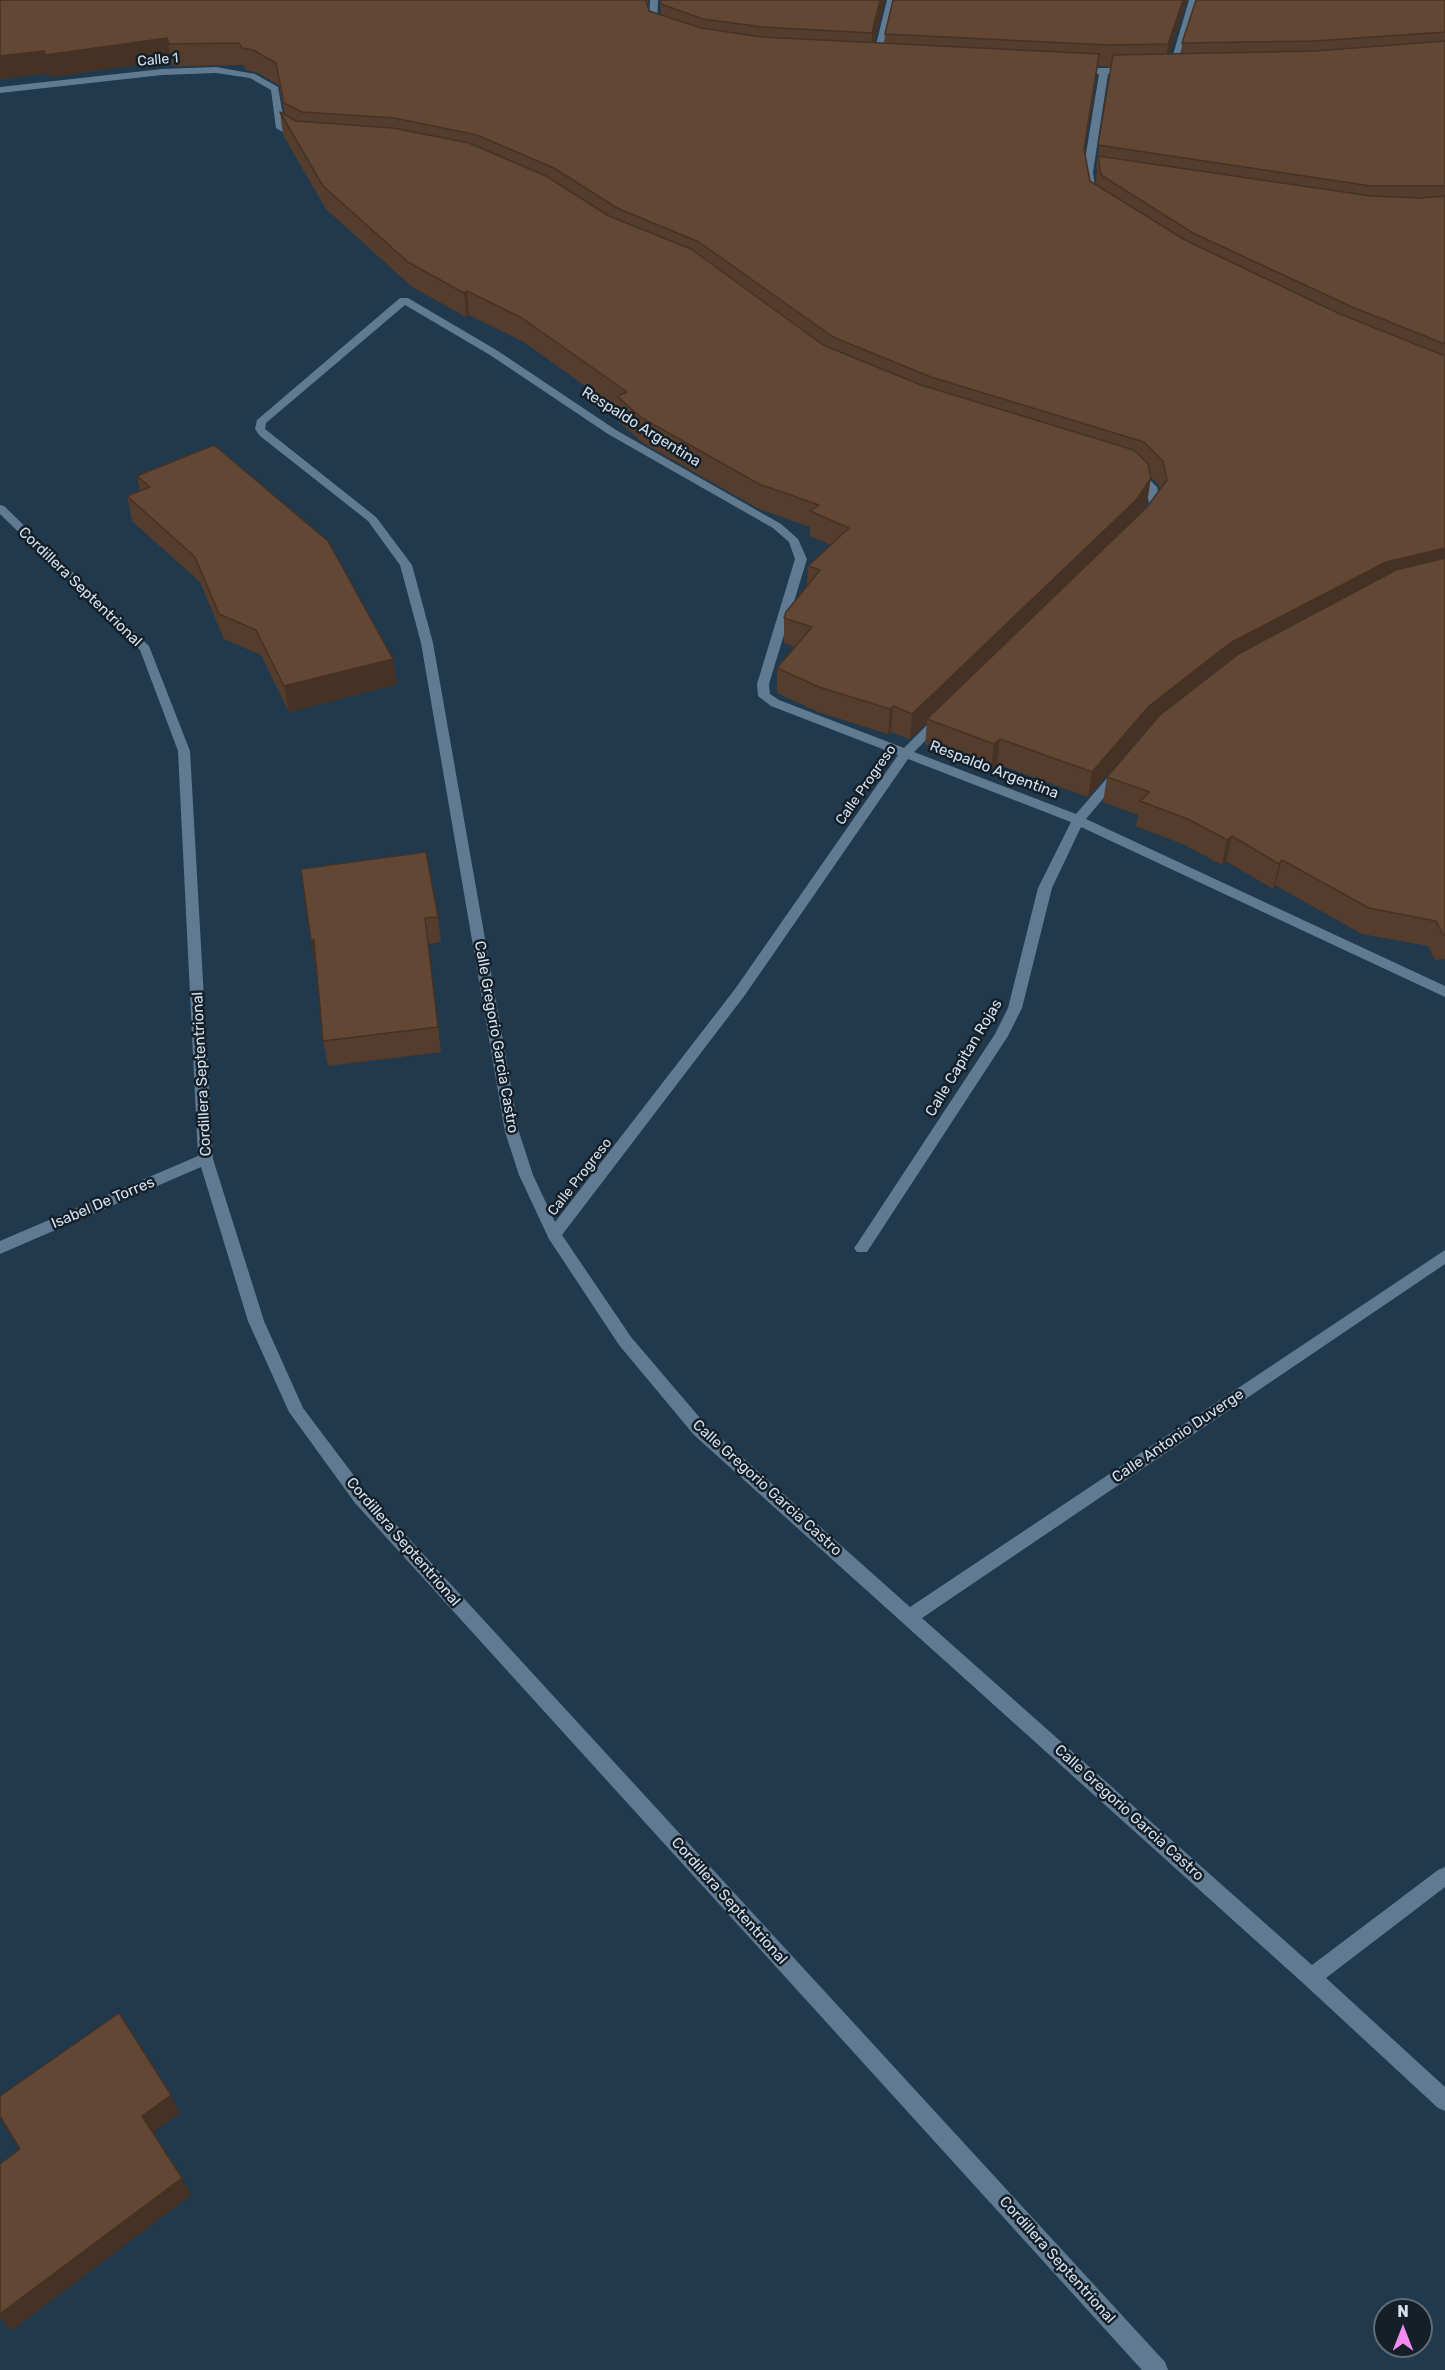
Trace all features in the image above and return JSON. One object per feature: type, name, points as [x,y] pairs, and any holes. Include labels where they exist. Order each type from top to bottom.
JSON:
[{"type":"street","points":[[654,0],[653,24],[656,30],[665,34]]},
{"type":"street","points":[[876,61],[891,0]]},
{"type":"street","points":[[1171,70],[1193,0]]},
{"type":"street","points":[[865,60],[887,61]]},
{"type":"street","points":[[1160,70],[1183,69]]},
{"type":"street","name":"Calle 1","points":[[0,90],[162,72],[216,70],[252,75],[275,89],[281,128],[302,140],[314,141]]},
{"type":"street","points":[[1069,70],[1137,71]]},
{"type":"street","points":[[1101,206],[1091,200],[1088,172],[1104,72]]},
{"type":"street","points":[[1088,172],[1100,174]]},
{"type":"street","name":"Respaldo Argentina","points":[[404,300],[503,359],[612,432],[777,526],[794,541],[801,559],[763,684],[764,696],[775,703],[1078,820],[1281,913],[1445,992]]},
{"type":"street","name":"Calle Gregorio Garcia Castro","points":[[404,300],[261,422],[260,429],[372,519],[406,565],[427,643],[512,1132],[526,1175],[554,1235],[625,1341],[700,1430],[911,1616],[1445,2101]]},
{"type":"street","points":[[1125,467],[1136,471],[1151,487],[1155,503],[1138,528]]},
{"type":"street","name":"Cordillera Septentrional","points":[[0,508],[145,649],[184,751],[206,1159],[256,1321],[297,1412],[361,1498],[1157,2370]]},
{"type":"street","name":"Calle Progreso","points":[[554,1235],[740,992],[905,754],[946,713]]},
{"type":"street","name":"Calle Capitan Rojas","points":[[862,1248],[1001,1036],[1015,1008],[1045,888],[1078,820],[1128,761]]},
{"type":"street","name":"Isabel De Torres","points":[[0,1248],[206,1159]]},
{"type":"street","name":"Calle Antonio Duverge","points":[[911,1616],[1445,1256]]},
{"type":"street","points":[[1311,1977],[1445,1876]]},
{"type":"building","points":[[0,0],[646,0],[649,11],[701,28],[762,37],[1099,54],[1084,149],[1090,181],[1185,240],[1340,314],[1445,356],[1445,548],[1386,562],[1230,643],[1149,706],[1092,772],[1000,739],[994,744],[927,719],[1147,507],[1167,480],[1163,461],[1144,442],[931,377],[833,337],[699,242],[617,208],[554,168],[477,135],[394,118],[302,112],[284,103],[276,63],[253,50],[242,48],[239,43],[169,44],[167,38],[45,55],[44,51],[0,56]]},
{"type":"building","points":[[661,0],[880,0],[872,33],[762,27],[703,19],[661,4]]},
{"type":"building","points":[[893,0],[1183,0],[1168,44],[1107,45],[885,34]]},
{"type":"building","points":[[1196,0],[1445,0],[1445,32],[1315,41],[1182,43]]},
{"type":"building","points":[[1445,41],[1445,186],[1371,186],[1098,145],[1113,55],[1315,51]]},
{"type":"building","points":[[280,112],[296,121],[393,128],[469,143],[546,176],[609,216],[691,249],[823,345],[921,385],[1134,450],[1148,464],[1151,478],[1136,500],[912,714],[893,706],[890,709],[819,687],[777,668],[812,627],[784,618],[786,612],[820,570],[808,566],[849,528],[810,511],[819,505],[759,484],[642,418],[617,396],[627,392],[522,318],[467,291],[464,293],[408,262],[323,186]]},
{"type":"building","points":[[1098,156],[1371,196],[1420,198],[1445,196],[1445,344],[1350,306],[1193,233],[1101,175]]},
{"type":"building","points":[[214,445],[328,541],[393,659],[284,686],[256,630],[219,614],[195,557],[127,496],[150,487],[137,476]]},
{"type":"building","points":[[1445,558],[1445,935],[1436,921],[1369,908],[1282,860],[1279,864],[1232,836],[1227,840],[1190,820],[1140,801],[1150,792],[1107,777],[1160,715],[1240,653],[1396,570]]},
{"type":"building","points":[[426,852],[438,917],[425,918],[438,1027],[323,1041],[314,940],[311,940],[301,869]]},
{"type":"building","points":[[119,2013],[171,2095],[142,2116],[182,2178],[0,2314],[0,2164],[20,2149],[0,2116],[0,2096]]}]
